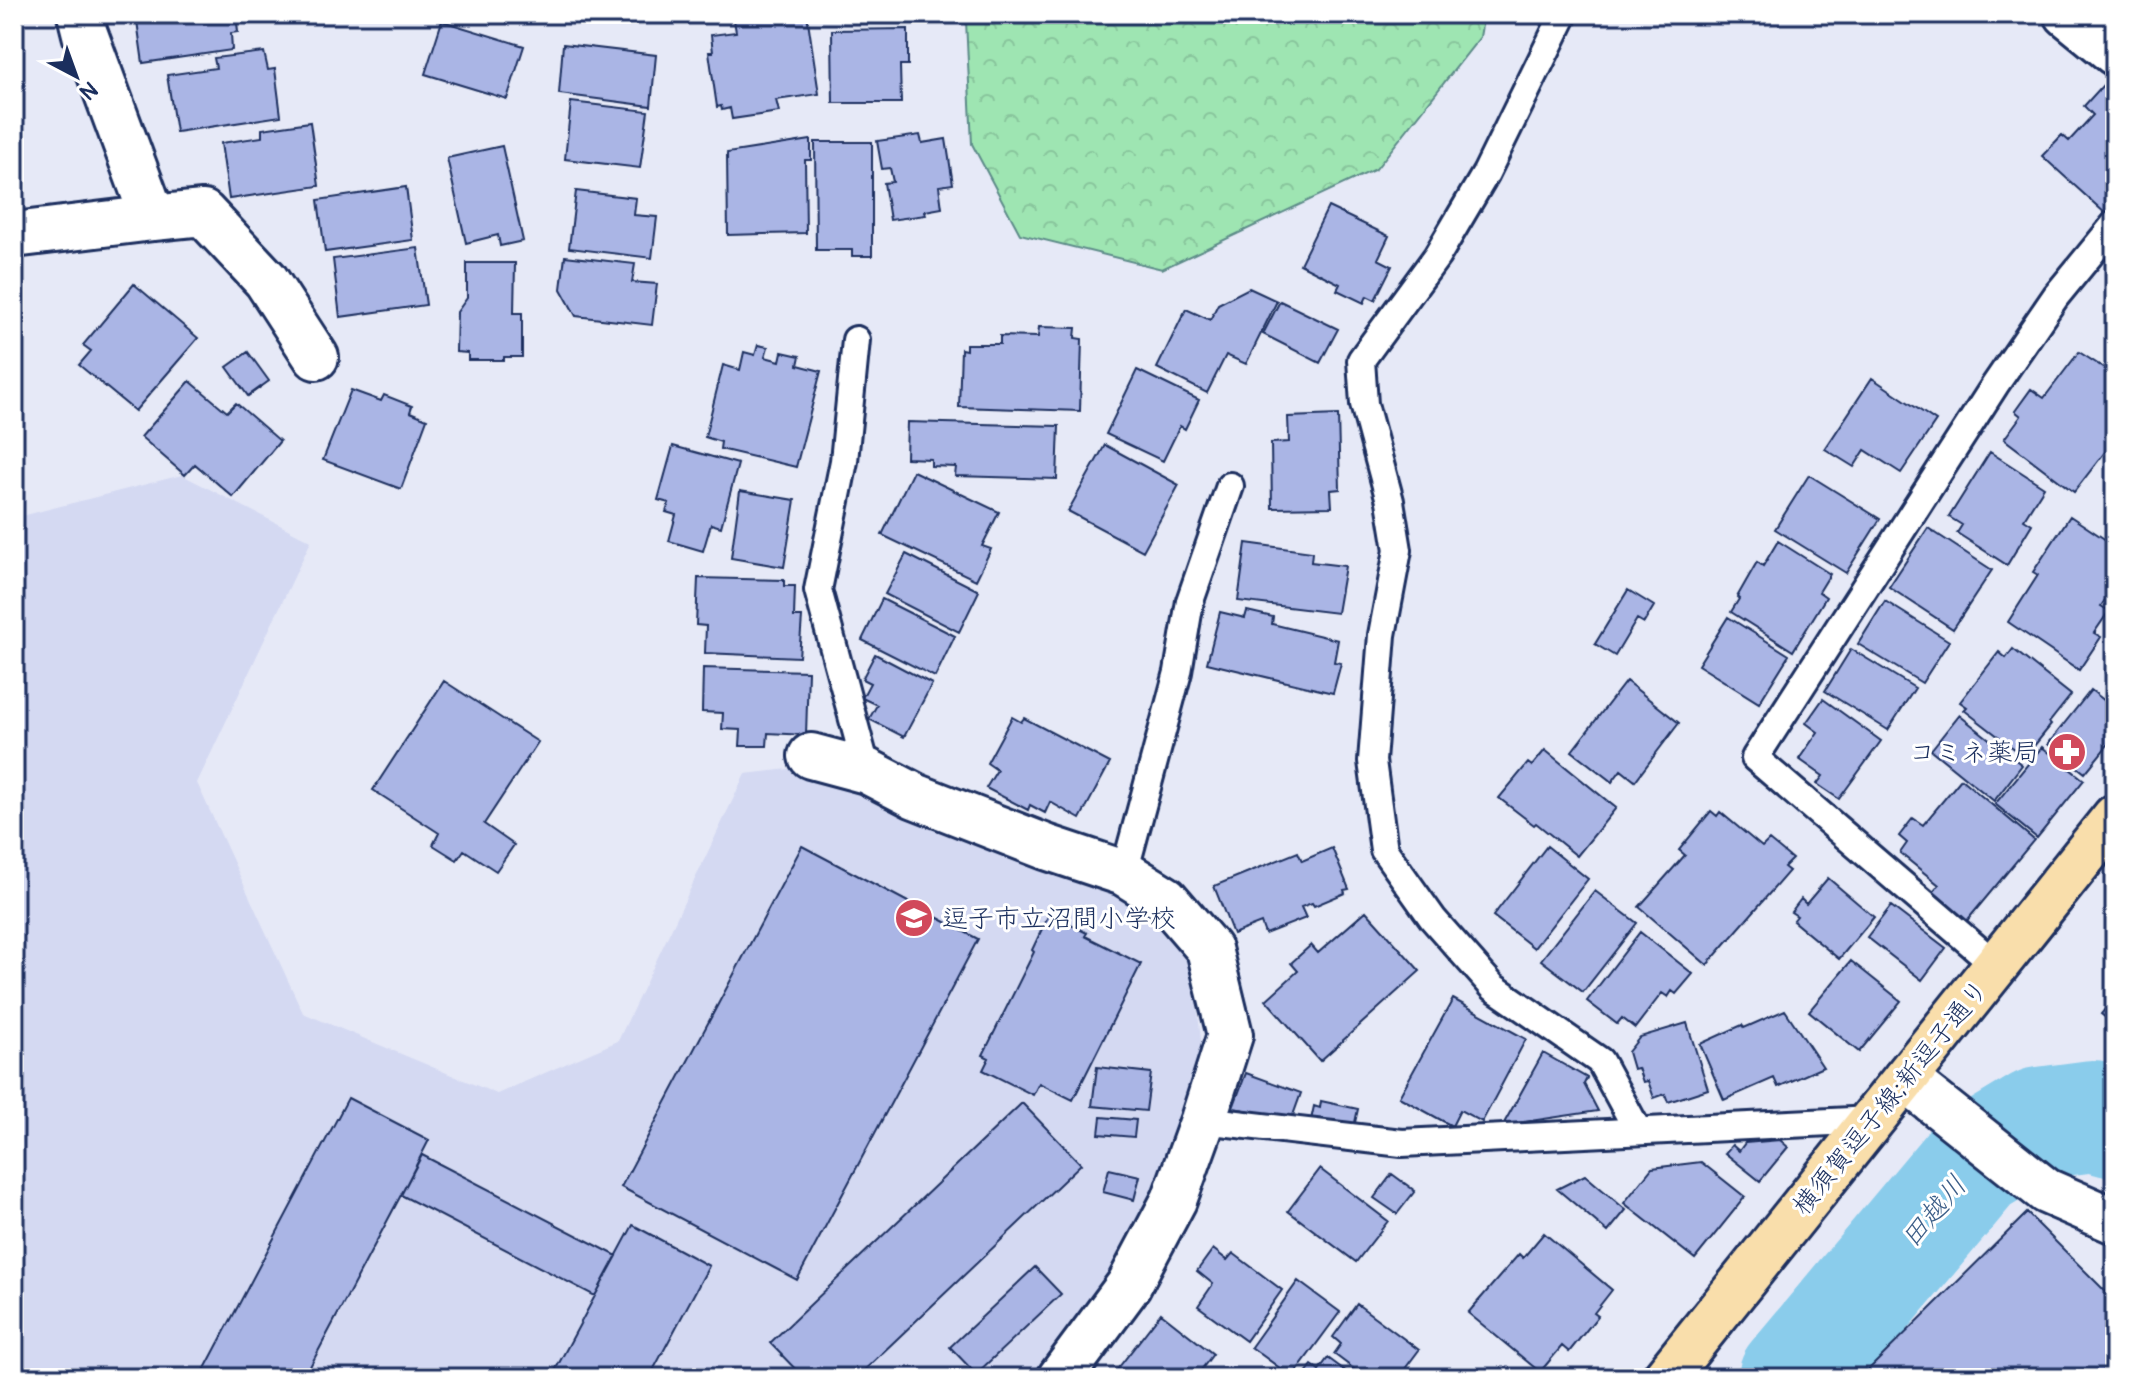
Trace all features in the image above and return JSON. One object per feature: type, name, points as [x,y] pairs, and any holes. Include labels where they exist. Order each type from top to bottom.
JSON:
[{"type":"main road","name":"横須賀逗子線;新逗子通り","points":[[1665,1378],[2115,817]]},
{"type":"street","points":[[80,14],[153,218]]},
{"type":"street","points":[[2067,14],[2115,53]]},
{"type":"street","points":[[14,235],[203,213],[266,280],[316,357]]},
{"type":"street","points":[[811,756],[867,771],[915,796],[1046,847],[1124,873],[1166,899],[1209,949],[1230,1035],[1203,1120],[1174,1200],[1129,1285],[1060,1378]]},
{"type":"street","points":[[1905,1079],[2046,1191],[2115,1221]]},
{"type":"lane","points":[[1564,14],[1486,173],[1437,256],[1361,360],[1364,404],[1390,501],[1398,550],[1382,635],[1372,761],[1384,850],[1433,919],[1493,987],[1600,1061],[1638,1131]]},
{"type":"lane","points":[[1996,965],[1755,758],[1995,385],[2056,296],[2115,224]]},
{"type":"lane","points":[[856,340],[844,461],[818,590],[867,771]]},
{"type":"lane","points":[[1124,873],[1178,672],[1190,601],[1230,486]]},
{"type":"lane","points":[[1203,1120],[1402,1143],[1872,1120]]},
{"type":"shaded area","name":"逗子市立沼間小学校","points":[[182,475],[311,541],[197,783],[303,1013],[497,1094],[618,1041],[745,774],[807,767],[1111,878],[1192,959],[1203,1058],[1160,1189],[1060,1353],[1038,1378],[14,1378],[14,518]]},
{"type":"green space","points":[[957,14],[1484,14],[1480,37],[1376,169],[1162,269],[1020,234],[972,144],[966,21]]},
{"type":"building","points":[[136,14],[236,14],[238,32],[231,33],[232,50],[143,63]]},
{"type":"building","points":[[733,14],[807,14],[819,94],[776,100],[779,112],[732,119],[730,108],[722,110],[721,106],[717,107],[709,52],[713,52],[711,35],[736,32]]},
{"type":"building","points":[[442,21],[524,46],[507,99],[425,74]]},
{"type":"building","points":[[908,29],[908,65],[900,65],[901,103],[833,103],[832,30]]},
{"type":"building","points":[[563,44],[656,55],[651,106],[559,94]]},
{"type":"building","points":[[264,52],[268,70],[275,69],[281,116],[176,132],[167,75],[216,68],[214,58]]},
{"type":"building","points":[[2112,75],[2115,77],[2115,204],[2106,214],[2042,156],[2062,135],[2069,141],[2093,115],[2084,106]]},
{"type":"building","points":[[571,102],[648,111],[640,168],[565,159]]},
{"type":"building","points":[[310,122],[319,186],[229,199],[221,143],[262,137],[262,129]]},
{"type":"building","points":[[920,135],[922,143],[946,139],[953,184],[939,186],[942,208],[925,211],[926,215],[890,220],[884,183],[893,182],[890,168],[882,169],[877,141]]},
{"type":"building","points":[[811,140],[811,160],[805,160],[806,233],[728,235],[727,153]]},
{"type":"building","points":[[815,142],[872,142],[872,256],[852,256],[852,250],[816,250]]},
{"type":"building","points":[[502,146],[523,241],[500,246],[498,235],[466,243],[447,158]]},
{"type":"building","points":[[406,187],[413,240],[325,252],[318,200]]},
{"type":"building","points":[[576,191],[636,198],[634,215],[657,217],[652,258],[569,248]]},
{"type":"building","points":[[1328,207],[1389,236],[1378,259],[1392,266],[1375,300],[1367,296],[1364,303],[1337,290],[1340,284],[1300,264]]},
{"type":"building","points":[[418,248],[426,305],[340,317],[333,259]]},
{"type":"building","points":[[565,256],[635,264],[632,282],[657,284],[652,325],[576,316],[561,289]]},
{"type":"building","points":[[467,263],[515,263],[514,313],[522,313],[522,357],[468,360],[468,353],[456,352],[457,312],[467,298]]},
{"type":"building","points":[[134,284],[198,338],[135,411],[79,365],[91,351],[83,345]]},
{"type":"building","points":[[1249,288],[1277,301],[1246,364],[1226,355],[1207,393],[1157,368],[1186,309],[1210,320],[1218,304]]},
{"type":"building","points":[[1280,301],[1338,329],[1320,363],[1263,334]]},
{"type":"building","points":[[1039,327],[1076,328],[1075,338],[1082,339],[1080,411],[959,407],[961,349],[966,350],[966,344],[1000,344],[1000,336],[1038,337]]},
{"type":"building","points":[[758,345],[768,347],[765,357],[780,361],[782,352],[800,356],[798,365],[821,371],[796,467],[720,449],[721,442],[705,437],[723,365],[740,370],[744,352],[755,355]]},
{"type":"building","points":[[248,352],[269,381],[248,396],[227,367]]},
{"type":"building","points":[[2079,352],[2115,375],[2115,439],[2074,492],[2004,439],[2021,416],[2015,411],[2031,389],[2044,398]]},
{"type":"building","points":[[1137,370],[1199,400],[1185,429],[1180,426],[1163,461],[1106,434]]},
{"type":"building","points":[[1872,378],[1936,421],[1901,473],[1865,450],[1854,467],[1825,449]]},
{"type":"building","points":[[190,381],[227,412],[236,403],[280,441],[233,497],[195,464],[185,475],[141,437]]},
{"type":"building","points":[[351,390],[381,401],[384,395],[412,406],[410,412],[427,419],[401,489],[323,460]]},
{"type":"building","points":[[1338,415],[1340,489],[1331,490],[1332,507],[1272,508],[1271,443],[1289,442],[1288,417]]},
{"type":"building","points":[[907,422],[1059,426],[1057,479],[955,476],[956,467],[931,466],[931,459],[906,458]]},
{"type":"building","points":[[1105,445],[1179,485],[1143,551],[1068,511]]},
{"type":"building","points":[[673,446],[738,464],[721,527],[711,524],[703,551],[669,541],[676,515],[666,512],[669,503],[658,500]]},
{"type":"building","points":[[1990,452],[2044,487],[2024,519],[2032,524],[2007,565],[1957,533],[1962,525],[1949,517]]},
{"type":"building","points":[[913,471],[999,512],[982,546],[991,549],[976,580],[882,535]]},
{"type":"building","points":[[1809,475],[1880,519],[1846,573],[1775,529]]},
{"type":"building","points":[[740,491],[795,500],[784,567],[731,558]]},
{"type":"building","points":[[2070,516],[2112,544],[2108,550],[2115,555],[2115,570],[2108,582],[2115,585],[2101,606],[2109,611],[2094,633],[2101,637],[2079,670],[2008,622],[2038,575],[2033,572]]},
{"type":"building","points":[[1928,528],[1992,570],[1953,629],[1889,587]]},
{"type":"building","points":[[1778,541],[1830,574],[1819,592],[1826,597],[1793,651],[1731,612],[1757,562],[1763,566]]},
{"type":"building","points":[[1246,543],[1312,552],[1311,562],[1345,566],[1337,613],[1238,601]]},
{"type":"building","points":[[906,554],[979,591],[959,632],[885,594]]},
{"type":"building","points":[[698,578],[784,580],[784,586],[795,586],[794,617],[802,617],[799,657],[705,653],[706,626],[696,625]]},
{"type":"building","points":[[1628,590],[1654,606],[1644,623],[1637,619],[1615,656],[1595,644]]},
{"type":"building","points":[[882,599],[955,636],[935,677],[862,640]]},
{"type":"building","points":[[1885,601],[1949,641],[1922,683],[1858,644]]},
{"type":"building","points":[[1247,611],[1273,617],[1272,624],[1338,640],[1334,662],[1341,663],[1333,693],[1207,663],[1220,612],[1245,618]]},
{"type":"building","points":[[1728,617],[1789,655],[1759,703],[1698,665]]},
{"type":"building","points":[[2115,635],[2115,681],[2105,673]]},
{"type":"building","points":[[1851,649],[1915,688],[1888,730],[1825,691]]},
{"type":"building","points":[[2013,649],[2071,695],[2025,757],[1964,710],[1967,707],[1960,702],[1999,652],[2006,658]]},
{"type":"building","points":[[875,654],[932,684],[904,737],[869,719],[877,705],[862,698],[870,683],[862,679]]},
{"type":"building","points":[[703,668],[808,671],[806,735],[768,733],[767,746],[740,746],[741,730],[722,729],[723,713],[702,712]]},
{"type":"building","points":[[444,681],[538,742],[484,824],[514,845],[496,871],[464,850],[457,860],[433,845],[439,833],[373,790]]},
{"type":"building","points":[[1626,681],[1679,723],[1635,781],[1621,770],[1612,782],[1572,751]]},
{"type":"building","points":[[2091,690],[2115,709],[2115,736],[2085,773],[2048,744]]},
{"type":"building","points":[[1823,699],[1881,741],[1839,799],[1817,784],[1823,776],[1799,759],[1818,732],[1806,723]]},
{"type":"building","points":[[1959,715],[2022,765],[1994,801],[1931,750]]},
{"type":"building","points":[[1012,717],[1021,722],[1024,718],[1110,763],[1080,819],[1050,802],[1045,813],[1030,805],[1028,810],[986,788],[997,770],[987,763]]},
{"type":"building","points":[[2042,747],[2084,780],[2037,838],[1995,804]]},
{"type":"building","points":[[1545,750],[1616,808],[1577,856],[1499,798],[1528,763],[1532,766]]},
{"type":"building","points":[[1961,779],[2034,840],[1965,923],[1930,896],[1939,885],[1900,853],[1907,843],[1899,836],[1913,818],[1923,825]]},
{"type":"building","points":[[1711,811],[1717,816],[1720,812],[1762,847],[1769,840],[1792,859],[1784,867],[1789,871],[1707,965],[1639,907],[1685,855],[1679,850]]},
{"type":"building","points":[[802,846],[978,939],[797,1280],[621,1187]]},
{"type":"building","points":[[1547,846],[1588,879],[1534,948],[1493,916]]},
{"type":"building","points":[[1332,848],[1349,889],[1344,890],[1345,893],[1314,906],[1312,903],[1301,907],[1306,918],[1265,934],[1261,923],[1233,934],[1214,886],[1298,852],[1302,861]]},
{"type":"building","points":[[1828,878],[1874,917],[1839,959],[1793,921],[1797,916],[1791,912],[1801,899],[1806,904]]},
{"type":"building","points":[[1595,891],[1637,923],[1583,992],[1541,960]]},
{"type":"building","points":[[1891,906],[1946,948],[1922,980],[1867,937]]},
{"type":"building","points":[[1366,911],[1420,971],[1320,1061],[1266,1000],[1298,971],[1291,963],[1311,945],[1318,953]]},
{"type":"building","points":[[1049,914],[1141,964],[1073,1100],[1039,1083],[1033,1095],[983,1070],[989,1058],[983,1055],[1034,952],[1032,950]]},
{"type":"building","points":[[1640,932],[1693,974],[1676,994],[1672,991],[1668,997],[1662,993],[1635,1028],[1622,1018],[1617,1024],[1587,1001]]},
{"type":"building","points":[[1851,961],[1901,1001],[1859,1052],[1809,1011]]},
{"type":"building","points":[[2115,997],[2115,1025],[2101,1014]]},
{"type":"building","points":[[1453,999],[1526,1039],[1482,1122],[1460,1110],[1452,1126],[1399,1097]]},
{"type":"building","points":[[1785,1010],[1823,1067],[1778,1087],[1774,1078],[1724,1100],[1700,1044]]},
{"type":"building","points":[[1687,1023],[1708,1089],[1668,1102],[1665,1094],[1654,1098],[1648,1081],[1643,1082],[1638,1068],[1633,1069],[1628,1052],[1640,1037]]},
{"type":"building","points":[[1543,1053],[1587,1078],[1584,1084],[1598,1111],[1503,1125]]},
{"type":"building","points":[[1097,1067],[1151,1073],[1146,1111],[1092,1106]]},
{"type":"building","points":[[1246,1073],[1301,1093],[1292,1118],[1233,1108]]},
{"type":"building","points":[[348,1098],[429,1140],[401,1195],[304,1378],[200,1378]]},
{"type":"building","points":[[1321,1101],[1358,1109],[1352,1136],[1311,1120],[1314,1106],[1320,1108]]},
{"type":"building","points":[[1022,1103],[1081,1164],[856,1378],[804,1378],[770,1343]]},
{"type":"building","points":[[1101,1117],[1136,1120],[1134,1137],[1099,1134]]},
{"type":"building","points":[[1780,1140],[1788,1147],[1760,1181],[1725,1153],[1732,1145],[1739,1151],[1745,1143]]},
{"type":"building","points":[[422,1155],[617,1256],[595,1296],[401,1195]]},
{"type":"building","points":[[1701,1162],[1745,1197],[1695,1259],[1624,1203],[1652,1168]]},
{"type":"building","points":[[1109,1169],[1140,1176],[1134,1200],[1103,1192]]},
{"type":"building","points":[[1320,1169],[1388,1221],[1356,1262],[1288,1211]]},
{"type":"building","points":[[1392,1174],[1415,1191],[1397,1214],[1374,1198]]},
{"type":"building","points":[[1585,1175],[1626,1210],[1608,1232],[1557,1189]]},
{"type":"building","points":[[2027,1213],[2115,1301],[2115,1378],[1860,1378]]},
{"type":"building","points":[[633,1225],[709,1266],[649,1378],[551,1378]]},
{"type":"building","points":[[1544,1233],[1612,1290],[1594,1313],[1598,1316],[1569,1352],[1562,1346],[1540,1372],[1468,1313],[1519,1254],[1523,1258]]},
{"type":"building","points":[[1213,1249],[1227,1260],[1233,1253],[1282,1290],[1246,1341],[1198,1306],[1213,1284],[1197,1271]]},
{"type":"building","points":[[1035,1267],[1061,1294],[976,1374],[950,1347]]},
{"type":"building","points":[[1298,1281],[1340,1312],[1292,1377],[1251,1347]]},
{"type":"building","points":[[1357,1304],[1419,1350],[1398,1378],[1366,1378],[1334,1354],[1341,1344],[1333,1337]]},
{"type":"building","points":[[1161,1313],[1213,1354],[1195,1378],[1126,1378],[1116,1371]]},
{"type":"building","points":[[1328,1358],[1355,1378],[1302,1378],[1312,1365],[1319,1370]]},
{"type":"waterway","name":"田越川","points":[[1794,1378],[1974,1163],[2040,1123],[2093,1116],[2115,1122]]},
{"type":"place","name":"コミネ薬局","points":[[2067,752]]},
{"type":"place","name":"逗子市立沼間小学校","points":[[914,918]]}]
